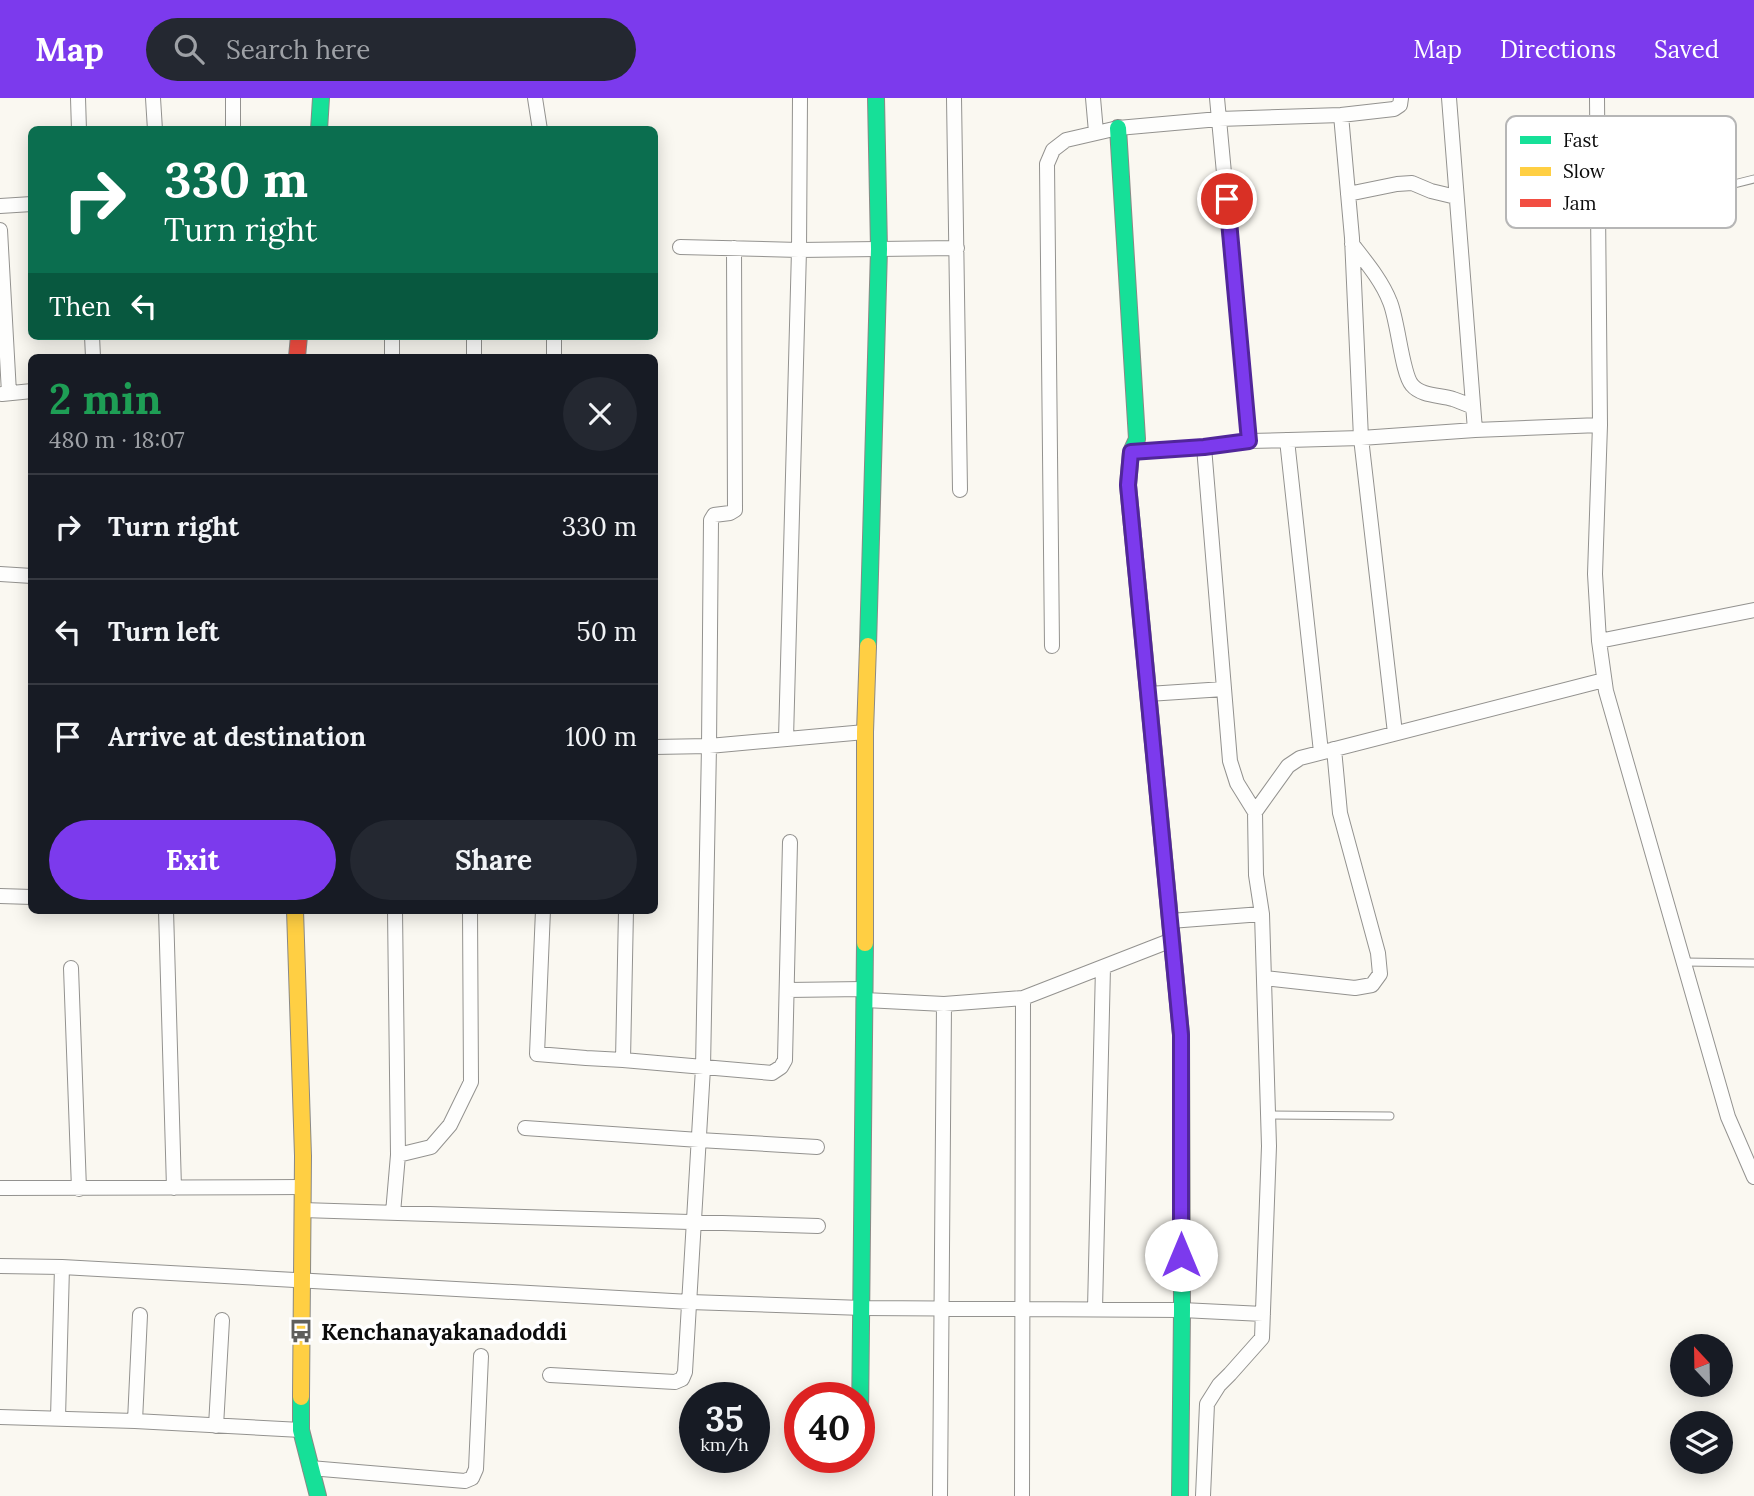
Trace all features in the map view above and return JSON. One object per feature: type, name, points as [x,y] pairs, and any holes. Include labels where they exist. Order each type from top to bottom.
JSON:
[{"type":"street","points":[[78,98],[79,126]]},
{"type":"street","points":[[153,98],[155,126]]},
{"type":"street","points":[[233,98],[233,126]]},
{"type":"street","points":[[319,126],[321,98]]},
{"type":"street","points":[[535,98],[539,126]]},
{"type":"street","points":[[786,739],[799,250],[800,98]]},
{"type":"street","points":[[861,1382],[865,732],[879,249],[876,98]]},
{"type":"street","points":[[954,98],[960,490]]},
{"type":"street","points":[[1093,98],[1096,132]]},
{"type":"street","points":[[1217,98],[1249,441]]},
{"type":"street","points":[[1052,646],[1046,164],[1053,150],[1066,139],[1118,128],[1219,119],[1341,115],[1394,109],[1400,105],[1401,98]]},
{"type":"street","points":[[1449,98],[1475,430]]},
{"type":"street","points":[[1597,98],[1597,116]]},
{"type":"street","points":[[1341,115],[1352,244],[1362,438],[1395,733]]},
{"type":"street","points":[[1118,128],[1137,439],[1131,452],[1128,485],[1181,1035],[1180,1496]]},
{"type":"street","points":[[1348,194],[1412,183],[1456,197]]},
{"type":"street","points":[[0,206],[28,204]]},
{"type":"street","points":[[1598,228],[1600,425],[1595,574],[1604,680],[1728,1117],[1754,1177]]},
{"type":"street","points":[[0,230],[4,394],[28,391]]},
{"type":"street","points":[[1352,244],[1370,267],[1390,302],[1406,374],[1412,386],[1473,407]]},
{"type":"street","points":[[680,247],[799,250],[957,248]]},
{"type":"street","points":[[550,1375],[675,1382],[682,1379],[685,1371],[703,1068],[711,520],[714,516],[734,510],[734,248]]},
{"type":"street","points":[[1131,452],[1249,441],[1362,438],[1600,425]]},
{"type":"street","points":[[1264,978],[1355,988],[1372,985],[1380,974],[1378,953],[1340,813],[1327,751],[1287,440]]},
{"type":"street","points":[[1203,1496],[1208,1404],[1219,1385],[1262,1338],[1269,1146],[1262,914],[1256,875],[1255,812],[1237,783],[1230,761],[1204,447]]},
{"type":"street","points":[[0,574],[28,576]]},
{"type":"street","points":[[1599,641],[1754,610]]},
{"type":"street","points":[[1255,812],[1288,766],[1300,758],[1604,680]]},
{"type":"street","points":[[1148,694],[1224,689]]},
{"type":"street","points":[[658,747],[709,746],[865,732]]},
{"type":"street","points":[[543,914],[537,1054],[772,1073],[785,1060],[790,842]]},
{"type":"street","points":[[0,896],[28,897]]},
{"type":"street","points":[[166,914],[174,1188]]},
{"type":"street","points":[[295,914],[302,1187],[300,1430],[318,1496]]},
{"type":"street","points":[[393,1213],[398,1155],[395,914]]},
{"type":"street","points":[[398,1155],[431,1147],[450,1125],[471,1082],[470,914]]},
{"type":"street","points":[[623,1060],[626,914]]},
{"type":"street","points":[[1170,921],[1262,914]]},
{"type":"street","points":[[786,990],[865,994],[944,1004],[1023,998],[1172,940]]},
{"type":"street","points":[[1096,1309],[1103,967]]},
{"type":"street","points":[[71,968],[79,1189]]},
{"type":"street","points":[[1021,1496],[1023,998]]},
{"type":"street","points":[[940,1496],[944,1004]]},
{"type":"street","points":[[525,1128],[817,1147]]},
{"type":"street","points":[[0,1188],[302,1187]]},
{"type":"street","points":[[302,1210],[818,1226]]},
{"type":"street","points":[[0,1266],[863,1308],[1181,1310],[1263,1314]]},
{"type":"street","points":[[58,1418],[62,1267]]},
{"type":"street","points":[[135,1421],[140,1315]]},
{"type":"street","points":[[216,1426],[222,1320]]},
{"type":"street","points":[[310,1468],[465,1481],[472,1478],[476,1469],[481,1356]]},
{"type":"street","points":[[0,1417],[300,1430]]},
{"type":"lane","points":[[1736,184],[1754,179]]},
{"type":"lane","points":[[1684,962],[1754,963]]},
{"type":"lane","points":[[1268,1115],[1390,1116]]},
{"type":"traffic: fast","points":[[319,126],[321,98]]},
{"type":"traffic: fast","points":[[868,646],[879,249],[876,98]]},
{"type":"traffic: fast","points":[[1118,128],[1137,439],[1131,452],[1128,485],[1142,629]]},
{"type":"traffic: fast","points":[[860,1382],[865,943]]},
{"type":"traffic: fast","points":[[1180,1496],[1181,1034]]},
{"type":"traffic: fast","points":[[301,1397],[301,1430],[318,1496]]},
{"type":"traffic: slow","points":[[1142,629],[1181,1034]]},
{"type":"traffic: slow","points":[[865,943],[865,732],[868,646]]},
{"type":"traffic: slow","points":[[295,914],[303,1156],[301,1397]]},
{"type":"traffic: jam","points":[[297,354],[299,340]]},
{"type":"place","name":"Kenchanayakanadoddi","points":[[301,1331]]},
{"type":"route","points":[[1181,1255],[1181,1035],[1128,485],[1131,452],[1249,441],[1227,199]]}]
